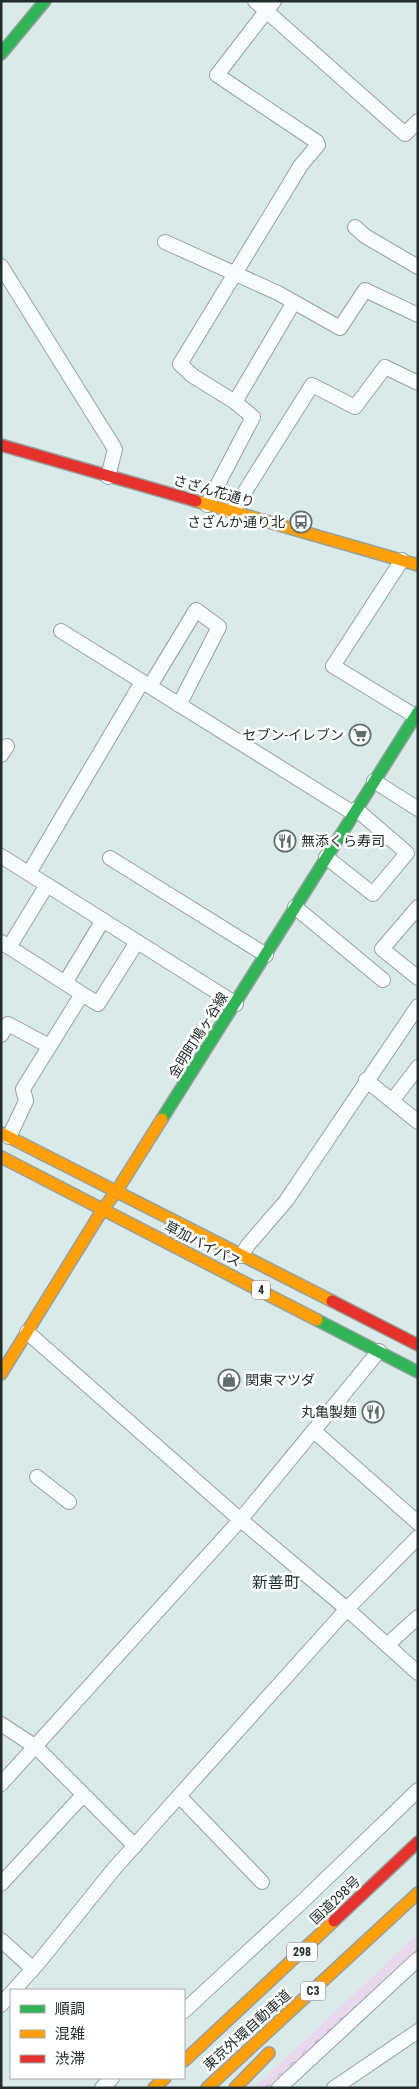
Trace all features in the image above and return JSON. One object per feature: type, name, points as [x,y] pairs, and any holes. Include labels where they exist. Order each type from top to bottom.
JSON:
[{"type":"main road","points":[[1,54],[45,1]]},
{"type":"main road","name":"さざん花通り","points":[[1,446],[418,565]]},
{"type":"main road","name":"金明町鳩ヶ谷線","points":[[1,1374],[103,1209],[116,1192],[236,1004],[354,811],[416,714]]},
{"type":"main road","name":"草加バイパス","points":[[5,1135],[418,1345]]},
{"type":"main road","name":"草加バイパス","points":[[1,1157],[418,1372]]},
{"type":"main road","name":"国道298号","points":[[185,2060],[314,1941],[418,1840]]},
{"type":"main road","name":"東京外環自動車道","points":[[207,2088],[418,1893]]},
{"type":"main road","points":[[350,1971],[418,1907]]},
{"type":"main road","points":[[185,2046],[314,1941]]},
{"type":"main road","name":"東京外環自動車道","points":[[185,2071],[329,1942]]},
{"type":"main road","points":[[224,2088],[278,2041],[235,2088]]},
{"type":"main road","points":[[150,2083],[174,2081]]},
{"type":"street","points":[[255,1],[270,6],[405,134],[418,121]]},
{"type":"street","points":[[207,504],[253,417],[235,402],[193,376],[180,364],[301,165],[318,145],[317,142],[217,75],[270,6]]},
{"type":"street","points":[[354,227],[365,236],[418,267]]},
{"type":"street","points":[[165,242],[235,273],[294,302],[340,328],[365,290],[418,315]]},
{"type":"street","points":[[1,266],[115,449],[108,476]]},
{"type":"street","points":[[235,402],[294,302]]},
{"type":"street","points":[[232,512],[312,385],[355,407],[385,367],[418,383]]},
{"type":"street","points":[[402,560],[333,666],[416,714]]},
{"type":"street","points":[[29,873],[146,684],[196,610],[219,627],[180,705]]},
{"type":"street","points":[[61,631],[354,811],[407,853],[372,894],[326,857]]},
{"type":"street","points":[[374,780],[418,808]]},
{"type":"street","points":[[1,856],[236,1004]]},
{"type":"street","points":[[110,858],[266,956]]},
{"type":"street","points":[[47,885],[5,945],[82,994],[98,1004],[137,942]]},
{"type":"street","points":[[296,907],[383,980]]},
{"type":"street","points":[[418,908],[382,950],[418,978]]},
{"type":"street","points":[[65,983],[103,920]]},
{"type":"street","points":[[5,1135],[26,1101],[23,1089],[82,994]]},
{"type":"street","points":[[242,1256],[248,1245],[286,1201],[366,1080],[418,1006]]},
{"type":"street","points":[[1,1034],[8,1024],[49,1046]]},
{"type":"street","points":[[392,1101],[418,1067]]},
{"type":"street","points":[[366,1080],[418,1122]]},
{"type":"street","points":[[27,1332],[347,1609],[418,1673]]},
{"type":"street","points":[[1,1784],[241,1519],[380,1351]]},
{"type":"street","points":[[314,1431],[418,1523]]},
{"type":"street","points":[[37,1477],[69,1502]]},
{"type":"street","points":[[15,1989],[113,1870],[178,1796],[347,1609],[418,1537]]},
{"type":"street","points":[[387,1645],[418,1617]]},
{"type":"street","points":[[1,1724],[36,1747],[135,1846]]},
{"type":"street","points":[[185,2010],[304,1900],[418,1790]]},
{"type":"street","points":[[1,1884],[83,1795]]},
{"type":"street","points":[[178,1796],[262,1882]]},
{"type":"street","points":[[1,1940],[33,1969]]},
{"type":"street","points":[[279,2088],[418,1959]]},
{"type":"street","points":[[1,2004],[10,1994]]},
{"type":"street","points":[[334,2088],[418,2031]]},
{"type":"street","points":[[102,2088],[111,2079]]},
{"type":"green space","points":[[418,1934],[418,1953],[271,2088],[254,2088]]},
{"type":"traffic: fast","points":[[1,54],[45,1]]},
{"type":"traffic: fast","points":[[162,1119],[418,712]]},
{"type":"traffic: fast","points":[[317,1320],[418,1372]]},
{"type":"traffic: slow","points":[[196,501],[418,565]]},
{"type":"traffic: slow","points":[[1,1374],[103,1209],[116,1192],[162,1119]]},
{"type":"traffic: slow","points":[[1,1133],[332,1301]]},
{"type":"traffic: slow","points":[[1,1157],[317,1320]]},
{"type":"traffic: slow","points":[[207,2088],[418,1893]]},
{"type":"traffic: slow","points":[[185,2060],[334,1921]]},
{"type":"traffic: slow","points":[[235,2088],[269,2053]]},
{"type":"traffic: slow","points":[[154,2088],[164,2079]]},
{"type":"traffic: jam","points":[[1,445],[196,501]]},
{"type":"traffic: jam","points":[[332,1301],[418,1345]]},
{"type":"traffic: jam","points":[[334,1921],[418,1842]]},
{"type":"place","name":"さざんか通り北","points":[[301,522]]},
{"type":"place","name":"セブン-イレブン","points":[[360,735]]},
{"type":"place","name":"無添くら寿司","points":[[285,841]]},
{"type":"place","name":"関東マツダ","points":[[229,1380]]},
{"type":"place","name":"丸亀製麺","points":[[373,1412]]},
{"type":"district","name":"新善町","points":[[276,1582]]}]
